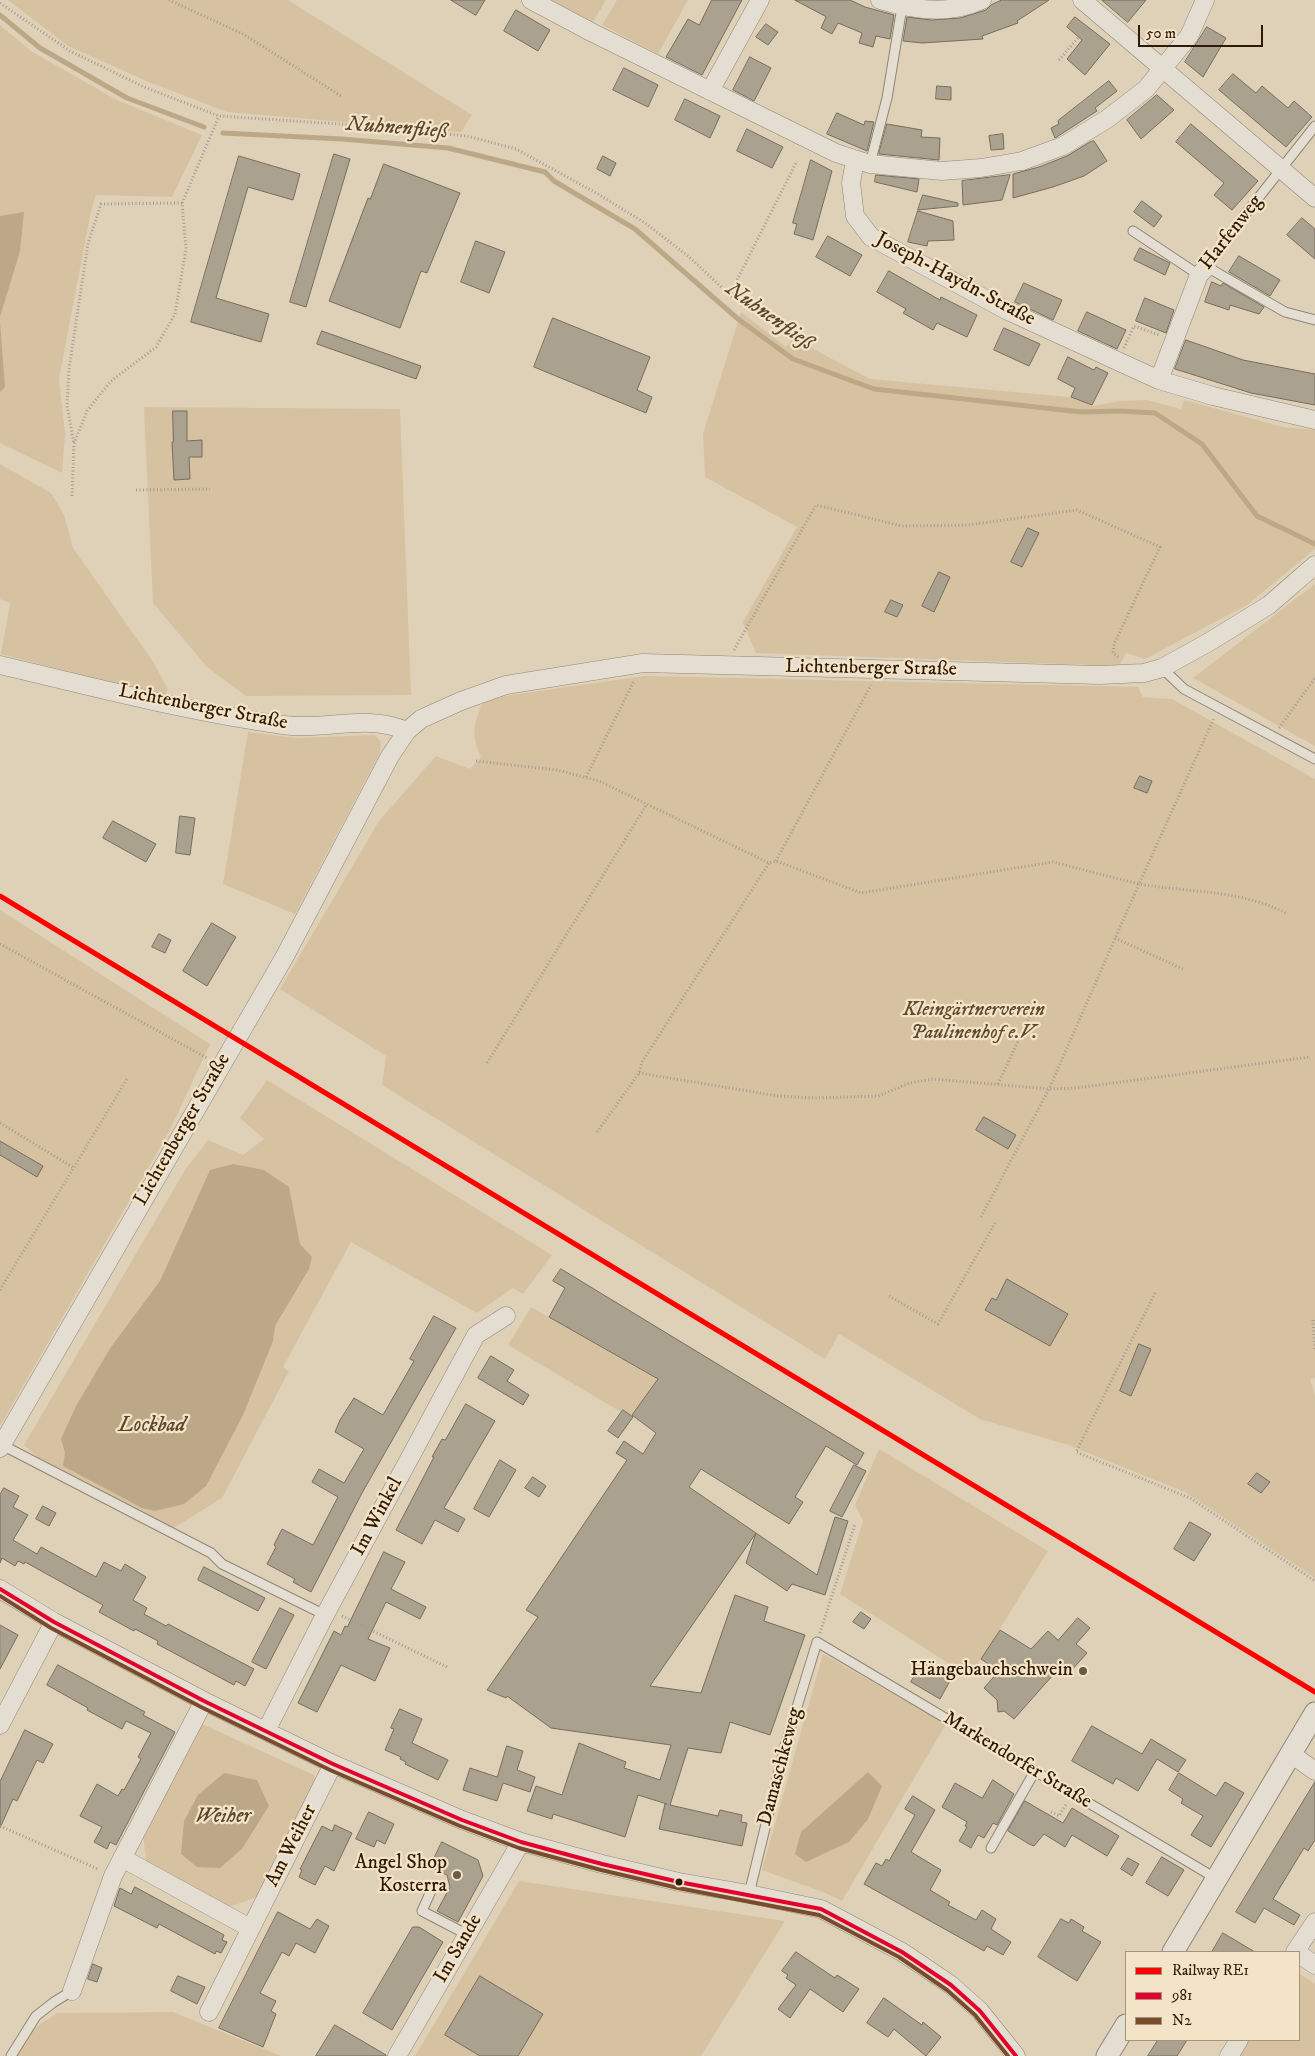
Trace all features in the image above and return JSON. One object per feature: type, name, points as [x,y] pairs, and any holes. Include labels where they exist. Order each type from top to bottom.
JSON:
[{"type":"street","points":[[531,0],[814,143],[862,162],[942,171],[981,168],[1022,161],[1063,146],[1086,133],[1146,89],[1189,36],[1206,0]]},
{"type":"street","points":[[710,91],[760,0]]},
{"type":"street","points":[[880,0],[902,7],[951,10],[982,0]]},
{"type":"street","points":[[1082,0],[1315,198]]},
{"type":"street","name":"Joseph-Haydn-Straße","points":[[862,162],[851,183],[855,216],[871,237],[1006,310],[1159,380],[1213,396],[1315,420]]},
{"type":"street","name":"Harfenweg","points":[[1159,380],[1203,271]]},
{"type":"street","name":"Lichtenberger Straße","points":[[1,1447],[285,956],[390,756],[407,732],[421,719],[506,685],[643,663],[1100,675],[1144,673],[1162,668],[1269,605],[1315,565]]},
{"type":"street","name":"Lichtenberger Straße","points":[[0,666],[242,720],[290,726],[378,722],[393,725],[407,732]]},
{"type":"street","name":"Im Winkel","points":[[266,1731],[327,1612],[476,1335],[506,1316]]},
{"type":"street","points":[[0,1589],[54,1622],[204,1701],[333,1764],[462,1820],[521,1842],[602,1864],[669,1880],[821,1909],[902,1952],[951,1984],[980,2011],[1016,2056]]},
{"type":"street","points":[[0,1725],[54,1622]]},
{"type":"street","points":[[72,1991],[113,1876],[204,1701]]},
{"type":"street","points":[[1174,1951],[1314,1715]]},
{"type":"street","points":[[1291,1754],[1315,1771]]},
{"type":"street","name":"Am Weiher","points":[[209,2012],[333,1764]]},
{"type":"street","name":"Im Sande","points":[[397,2056],[521,1842]]},
{"type":"street","points":[[122,1858],[250,1928]]},
{"type":"street","points":[[1297,1951],[1315,1922]]},
{"type":"street","points":[[1300,1955],[1315,1965]]},
{"type":"street","points":[[1107,2056],[1125,2028]]},
{"type":"street","points":[[1229,2056],[1238,2041]]},
{"type":"lane","points":[[862,162],[887,98],[902,7]]},
{"type":"lane","name":"Harfenweg","points":[[1244,216],[1315,126]]},
{"type":"lane","points":[[1133,231],[1203,271],[1285,312],[1315,320]]},
{"type":"lane","points":[[1162,668],[1184,689],[1315,759]]},
{"type":"lane","points":[[1,1447],[210,1553],[222,1564],[327,1612]]},
{"type":"lane","name":"Markendorfer Straße","points":[[817,1642],[1217,1879]]},
{"type":"lane","name":"Damaschkeweg","points":[[749,1894],[785,1746],[817,1642]]},
{"type":"lane","points":[[991,1848],[1035,1771]]},
{"type":"lane","points":[[431,1890],[422,1911],[468,1935]]},
{"type":"lane","points":[[11,2056],[36,2016],[72,1991]]},
{"type":"path","points":[[169,0],[243,34],[341,96]]},
{"type":"path","points":[[0,3],[70,51],[144,87],[219,116],[466,136],[516,149],[598,194],[645,223],[688,256],[731,296],[737,280],[796,161]]},
{"type":"path","points":[[1059,60],[1098,14]]},
{"type":"path","points":[[74,444],[87,411],[112,381],[156,347],[175,314],[186,250],[182,203],[219,116]]},
{"type":"path","points":[[72,496],[74,444],[68,406],[69,369],[88,243],[101,204],[182,203]]},
{"type":"path","name":"Harfenweg","points":[[1203,271],[1209,258],[1244,216]]},
{"type":"path","points":[[1118,362],[1134,326],[1174,340]]},
{"type":"path","points":[[136,490],[210,489]]},
{"type":"path","points":[[734,650],[816,506],[902,526],[968,525],[1077,510],[1160,548],[1114,644],[1113,653],[1122,658]]},
{"type":"path","points":[[586,777],[643,663]]},
{"type":"path","points":[[776,861],[880,670]]},
{"type":"path","points":[[1273,737],[1315,678]]},
{"type":"path","points":[[981,1217],[1049,1089],[1219,708]]},
{"type":"path","points":[[476,761],[557,770],[599,781],[769,863]]},
{"type":"path","points":[[487,1063],[647,804]]},
{"type":"path","points":[[597,1132],[639,1073],[642,1062],[769,863],[776,861],[860,893],[1053,862],[1139,884],[1236,895],[1265,903],[1286,913]]},
{"type":"path","points":[[1115,938],[1185,970]]},
{"type":"path","points":[[0,944],[220,1066]]},
{"type":"path","points":[[998,1084],[1030,1016]]},
{"type":"path","points":[[639,1073],[778,1096],[815,1098],[878,1096],[910,1084],[933,1079],[1049,1089],[1076,1088],[1309,1057]]},
{"type":"path","points":[[0,1290],[126,1079]]},
{"type":"path","points":[[0,1124],[74,1168]]},
{"type":"path","points":[[889,1296],[938,1324],[995,1223]]},
{"type":"path","points":[[1155,1293],[1076,1452],[1190,1498],[1315,1581]]},
{"type":"path","points":[[1313,1320],[1315,1351]]},
{"type":"path","points":[[817,1642],[855,1524]]},
{"type":"path","points":[[327,1612],[447,1667]]},
{"type":"path","points":[[1051,1812],[1059,1816],[1072,1793]]},
{"type":"path","points":[[0,1826],[113,1876]]},
{"type":"green space","points":[[8,0],[288,0],[472,115],[461,132],[227,112],[151,83],[68,46]]},
{"type":"green space","points":[[551,0],[606,0],[593,22]]},
{"type":"green space","points":[[617,0],[688,0],[658,54],[602,25]]},
{"type":"green space","points":[[0,25],[31,51],[117,100],[202,135],[172,197],[96,195],[91,211],[59,379],[65,434],[62,473],[0,443]]},
{"type":"green space","points":[[741,312],[786,347],[795,336],[815,350],[870,379],[1069,397],[1093,406],[1120,401],[1147,400],[1181,409],[1184,400],[1283,427],[1315,430],[1315,549],[1247,605],[1145,659],[1126,653],[1119,666],[756,653],[743,622],[797,527],[705,477],[703,434]]},
{"type":"green space","points":[[144,407],[400,409],[411,695],[246,696],[207,667],[153,603]]},
{"type":"green space","points":[[0,464],[51,493],[64,515],[73,548],[154,663],[168,690],[163,696],[1,654],[10,603],[0,599]]},
{"type":"green space","points":[[1315,584],[1315,746],[1193,678]]},
{"type":"green space","name":"Kleingärtnerverein Paulinenhof e.V.","points":[[644,676],[1138,687],[1143,697],[1172,699],[1315,779],[1315,1378],[1310,1379],[1315,1396],[1315,1578],[1185,1492],[1068,1445],[980,1419],[839,1334],[825,1359],[382,1085],[386,1056],[280,989],[379,821],[436,756],[470,769],[481,757],[474,730],[482,704],[504,696]]},
{"type":"green space","points":[[248,732],[296,738],[375,735],[381,742],[380,753],[295,914],[223,884]]},
{"type":"green space","points":[[0,910],[210,1044],[170,1130],[0,1426]]},
{"type":"green space","points":[[267,1080],[552,1255],[523,1294],[513,1288],[477,1313],[351,1242],[283,1367],[289,1371],[222,1498],[172,1529],[39,1458],[24,1445],[185,1170],[208,1140],[243,1155],[264,1139],[240,1118]]},
{"type":"green space","points":[[531,1307],[658,1380],[631,1415],[623,1410],[621,1412],[508,1345]]},
{"type":"green space","points":[[879,1449],[1048,1551],[970,1677],[840,1594],[863,1521],[855,1505]]},
{"type":"green space","points":[[823,1654],[946,1724],[842,1901],[823,1892],[762,1870]],"holes":[[[868,1773],[849,1842],[835,1803]]]},
{"type":"green space","points":[[202,1724],[314,1775],[316,1781],[257,1897],[229,1907],[146,1861],[143,1835]],"holes":[[[269,1806],[242,1849],[220,1868]]]},
{"type":"green space","points":[[519,1881],[785,1921],[701,2056],[415,2056]]},
{"type":"green space","points":[[1300,1974],[1315,1984],[1315,2056],[1234,2056],[1243,2041],[1300,2041]]},
{"type":"green space","points":[[173,2012],[281,2056],[16,2056],[32,2030],[57,2013]]},
{"type":"water","points":[[24,212],[20,251],[0,317],[0,216]]},
{"type":"water","points":[[0,322],[5,387],[0,392]]},
{"type":"water","name":"Lockbad","points":[[233,1164],[264,1170],[289,1187],[300,1244],[312,1257],[309,1269],[275,1326],[273,1341],[243,1415],[206,1486],[184,1504],[155,1511],[142,1508],[63,1466],[65,1453],[61,1439],[76,1406],[111,1347],[160,1281],[210,1170]]},
{"type":"water","points":[[868,1772],[882,1786],[868,1819],[849,1842],[806,1862],[795,1854],[801,1832]]},
{"type":"water","name":"Weiher","points":[[224,1773],[257,1780],[269,1806],[242,1849],[220,1868],[197,1867],[181,1854],[184,1821],[198,1795]]},
{"type":"building","points":[[451,0],[485,0],[476,15]]},
{"type":"building","points":[[712,0],[742,0],[702,75],[666,57],[688,19],[699,25]]},
{"type":"building","points":[[795,0],[850,0],[865,7],[894,15],[890,39],[876,36],[873,47],[859,43],[862,33],[838,23],[832,34],[821,28],[826,17]]},
{"type":"building","points":[[1002,0],[1049,0],[1017,21],[1018,23],[982,36],[983,39],[922,43],[903,41],[907,17],[931,20],[960,18],[986,10],[991,5]]},
{"type":"building","points":[[1102,0],[1146,0],[1128,22]]},
{"type":"building","points":[[516,10],[550,30],[538,51],[504,31]]},
{"type":"building","points":[[1075,17],[1110,44],[1085,75],[1067,59],[1082,40],[1067,27]]},
{"type":"building","points":[[766,24],[778,32],[768,45],[756,37]]},
{"type":"building","points":[[1207,27],[1226,38],[1203,77],[1185,62]]},
{"type":"building","points":[[750,57],[771,68],[754,101],[733,90]]},
{"type":"building","points":[[624,68],[658,85],[648,107],[613,90]]},
{"type":"building","points":[[1233,74],[1256,93],[1262,86],[1288,108],[1294,101],[1312,117],[1286,147],[1219,90]]},
{"type":"building","points":[[1109,81],[1117,91],[1095,108],[1097,111],[1055,138],[1051,128],[1059,124],[1058,121]]},
{"type":"building","points":[[937,86],[951,87],[951,100],[936,99]]},
{"type":"building","points":[[1157,95],[1174,110],[1141,139],[1127,120]]},
{"type":"building","points":[[685,99],[720,116],[710,138],[675,120]]},
{"type":"building","points":[[837,113],[864,125],[865,121],[874,122],[867,151],[827,134]]},
{"type":"building","points":[[887,124],[922,130],[921,137],[940,138],[939,160],[879,154]]},
{"type":"building","points":[[1191,124],[1258,181],[1232,210],[1214,195],[1224,183],[1176,142]]},
{"type":"building","points":[[747,129],[783,147],[772,168],[737,151]]},
{"type":"building","points":[[1003,134],[1004,149],[991,150],[989,136]]},
{"type":"building","points":[[1094,141],[1107,161],[1084,176],[1013,198],[1013,174],[1039,167],[1067,156]]},
{"type":"building","points":[[334,154],[350,159],[306,307],[290,302]]},
{"type":"building","points":[[239,156],[300,174],[293,200],[248,187],[216,298],[269,314],[261,342],[191,322]]},
{"type":"building","points":[[603,156],[616,163],[610,176],[597,169]]},
{"type":"building","points":[[811,160],[832,171],[813,240],[794,234],[797,224],[793,223]]},
{"type":"building","points":[[384,164],[460,193],[427,273],[421,271],[400,328],[329,301],[368,198],[370,199]]},
{"type":"building","points":[[876,175],[919,179],[917,192],[875,182]]},
{"type":"building","points":[[1010,175],[1002,200],[963,205],[962,181]]},
{"type":"building","points":[[923,195],[958,203],[958,206],[918,210]]},
{"type":"building","points":[[1142,201],[1162,216],[1154,227],[1134,212]]},
{"type":"building","points":[[918,211],[953,221],[954,240],[928,241],[927,246],[908,242]]},
{"type":"building","points":[[1302,218],[1315,229],[1315,259],[1287,235]]},
{"type":"building","points":[[828,236],[862,255],[850,276],[816,257]]},
{"type":"building","points":[[476,241],[505,252],[489,293],[461,282]]},
{"type":"building","points":[[1140,248],[1170,263],[1165,275],[1134,260]]},
{"type":"building","points":[[1239,256],[1280,280],[1270,296],[1229,272]]},
{"type":"building","points":[[889,271],[940,300],[941,297],[977,315],[967,337],[937,323],[933,330],[903,313],[906,309],[877,292]]},
{"type":"building","points":[[1212,282],[1221,286],[1223,283],[1264,307],[1259,314],[1230,305],[1229,310],[1205,302]]},
{"type":"building","points":[[1024,283],[1062,300],[1053,320],[1015,302]]},
{"type":"building","points":[[1145,298],[1174,310],[1166,333],[1136,321]]},
{"type":"building","points":[[1087,312],[1126,330],[1117,349],[1078,331]]},
{"type":"building","points":[[553,318],[650,357],[637,390],[652,397],[646,413],[534,367]]},
{"type":"building","points":[[1004,328],[1040,344],[1029,366],[994,350]]},
{"type":"building","points":[[322,331],[421,366],[416,379],[317,344]]},
{"type":"building","points":[[1186,340],[1243,360],[1315,374],[1315,405],[1251,393],[1175,369]]},
{"type":"building","points":[[1068,357],[1094,370],[1096,367],[1108,373],[1092,405],[1071,397],[1075,388],[1058,379]]},
{"type":"building","points":[[173,411],[187,411],[187,441],[202,440],[202,457],[189,457],[190,479],[174,480]]},
{"type":"building","points":[[1028,528],[1039,533],[1022,567],[1011,562]]},
{"type":"building","points":[[939,572],[950,577],[934,612],[922,606]]},
{"type":"building","points":[[891,600],[903,605],[897,617],[885,612]]},
{"type":"building","points":[[1140,776],[1152,781],[1147,793],[1134,788]]},
{"type":"building","points":[[180,816],[195,818],[190,855],[176,853]]},
{"type":"building","points":[[113,821],[156,844],[146,862],[103,838]]},
{"type":"building","points":[[212,923],[236,937],[207,986],[183,971]]},
{"type":"building","points":[[159,934],[171,940],[165,953],[152,947]]},
{"type":"building","points":[[984,1117],[1016,1135],[1008,1149],[976,1130]]},
{"type":"building","points":[[0,1141],[43,1166],[37,1177],[0,1155]]},
{"type":"building","points":[[561,1269],[864,1453],[857,1465],[826,1446],[795,1497],[803,1502],[789,1524],[701,1469],[689,1487],[756,1533],[650,1686],[701,1693],[735,1595],[768,1607],[764,1621],[805,1635],[770,1735],[730,1722],[721,1753],[688,1748],[670,1805],[718,1816],[720,1810],[742,1815],[741,1822],[747,1823],[742,1846],[659,1829],[665,1804],[667,1804],[638,1795],[625,1837],[553,1814],[552,1819],[527,1811],[536,1786],[562,1795],[579,1743],[626,1762],[624,1768],[660,1780],[671,1745],[551,1728],[507,1696],[506,1698],[487,1690],[538,1617],[526,1610],[627,1460],[616,1453],[624,1441],[643,1454],[656,1433],[632,1415],[658,1379],[549,1317],[565,1288],[553,1281]]},
{"type":"building","points":[[1007,1279],[1068,1314],[1050,1346],[985,1310],[992,1298],[996,1300]]},
{"type":"building","points":[[434,1316],[456,1328],[362,1493],[311,1592],[293,1582],[295,1579],[267,1564],[276,1547],[274,1545],[282,1529],[313,1545],[338,1497],[312,1482],[319,1469],[344,1483],[364,1449],[335,1432],[340,1420],[354,1398],[383,1415],[414,1361],[410,1359]]},
{"type":"building","points":[[1139,1344],[1151,1349],[1131,1396],[1120,1391]]},
{"type":"building","points":[[491,1356],[514,1370],[507,1381],[529,1395],[523,1405],[478,1378]]},
{"type":"building","points":[[466,1404],[495,1421],[444,1508],[465,1519],[458,1532],[435,1520],[422,1544],[396,1530],[442,1439],[445,1440]]},
{"type":"building","points":[[623,1410],[633,1417],[618,1438],[608,1431]]},
{"type":"building","points":[[500,1460],[516,1470],[489,1517],[474,1509]]},
{"type":"building","points":[[854,1465],[866,1471],[842,1517],[830,1511]]},
{"type":"building","points":[[1257,1473],[1270,1482],[1261,1493],[1248,1484]]},
{"type":"building","points":[[533,1477],[546,1486],[539,1497],[525,1488]]},
{"type":"building","points":[[4,1488],[19,1496],[13,1507],[28,1515],[13,1540],[37,1554],[41,1547],[96,1577],[104,1562],[121,1571],[125,1564],[146,1577],[133,1600],[147,1608],[144,1614],[166,1626],[168,1624],[254,1669],[245,1686],[236,1681],[234,1685],[157,1644],[158,1641],[135,1629],[134,1631],[99,1612],[103,1605],[25,1562],[24,1564],[18,1561],[15,1566],[2,1558],[0,1563],[0,1495]]},
{"type":"building","points":[[43,1506],[56,1513],[49,1526],[36,1519]]},
{"type":"building","points":[[835,1517],[848,1521],[825,1595],[792,1584],[787,1591],[746,1563],[756,1533],[817,1575]]},
{"type":"building","points":[[1190,1522],[1211,1534],[1194,1561],[1174,1549]]},
{"type":"building","points":[[384,1552],[405,1562],[391,1589],[426,1607],[420,1619],[386,1602],[368,1639],[390,1648],[375,1681],[341,1665],[317,1712],[298,1703],[334,1631],[341,1635],[345,1626],[347,1627]]},
{"type":"building","points":[[204,1567],[265,1598],[258,1611],[198,1580]]},
{"type":"building","points":[[280,1608],[294,1615],[266,1669],[252,1662]]},
{"type":"building","points":[[861,1612],[871,1619],[864,1629],[853,1622]]},
{"type":"building","points":[[1078,1618],[1090,1628],[1076,1644],[1087,1653],[1069,1673],[1061,1666],[1014,1719],[1004,1711],[998,1712],[997,1700],[984,1688],[999,1671],[981,1659],[1000,1630],[1031,1649],[1048,1631],[1058,1640]]},
{"type":"building","points":[[0,1625],[18,1635],[0,1669]]},
{"type":"building","points":[[923,1663],[951,1679],[940,1699],[911,1682]]},
{"type":"building","points":[[58,1665],[145,1712],[143,1715],[175,1732],[116,1845],[110,1842],[107,1849],[94,1842],[102,1827],[80,1816],[97,1784],[118,1796],[122,1789],[124,1790],[141,1759],[138,1757],[151,1733],[126,1721],[122,1729],[47,1685]]},
{"type":"building","points":[[400,1709],[422,1719],[412,1743],[448,1760],[438,1780],[405,1764],[406,1762],[400,1759],[401,1757],[385,1750],[394,1729],[391,1728]]},
{"type":"building","points":[[1092,1726],[1142,1754],[1151,1739],[1186,1760],[1178,1772],[1157,1759],[1138,1791],[1116,1778],[1113,1784],[1072,1761]]},
{"type":"building","points":[[25,1730],[53,1744],[43,1763],[37,1760],[17,1801],[13,1799],[0,1828],[0,1782]]},
{"type":"building","points":[[507,1746],[523,1751],[517,1770],[535,1777],[530,1792],[503,1783],[497,1801],[463,1790],[470,1768],[497,1777]]},
{"type":"building","points":[[1179,1773],[1216,1796],[1225,1782],[1244,1793],[1211,1847],[1191,1835],[1203,1816],[1181,1803],[1183,1799],[1169,1790]]},
{"type":"building","points":[[993,1780],[1014,1794],[997,1825],[993,1823],[984,1838],[978,1835],[971,1848],[959,1841],[967,1827],[965,1826],[967,1822],[942,1807],[955,1783],[982,1798]]},
{"type":"building","points":[[1315,1782],[1315,1840],[1308,1851],[1304,1848],[1273,1899],[1300,1915],[1294,1925],[1264,1908],[1255,1923],[1236,1912]]},
{"type":"building","points":[[913,1796],[935,1810],[911,1852],[941,1870],[930,1890],[950,1902],[948,1905],[976,1920],[982,1910],[996,1919],[991,1929],[1011,1942],[1003,1955],[987,1946],[984,1951],[864,1884],[876,1863],[882,1866],[886,1859],[889,1861],[915,1815],[905,1809]]},
{"type":"building","points":[[1025,1801],[1063,1823],[1072,1808],[1119,1836],[1107,1856],[1072,1835],[1065,1847],[1044,1834],[1034,1846],[1008,1831]]},
{"type":"building","points":[[369,1812],[394,1824],[385,1844],[377,1840],[374,1847],[356,1839]]},
{"type":"building","points":[[335,1825],[352,1833],[334,1871],[325,1866],[315,1885],[299,1877],[302,1870],[300,1869],[322,1826],[332,1831]]},
{"type":"building","points":[[442,1842],[478,1860],[483,1876],[458,1922],[437,1911],[450,1887],[447,1875],[430,1867]]},
{"type":"building","points":[[1162,1857],[1184,1870],[1168,1896],[1146,1883]]},
{"type":"building","points":[[1128,1858],[1139,1864],[1132,1876],[1121,1869]]},
{"type":"building","points":[[135,1887],[224,1935],[222,1940],[227,1942],[221,1953],[216,1951],[215,1954],[159,1924],[157,1928],[114,1906],[120,1888],[131,1894]]},
{"type":"building","points":[[278,1912],[310,1929],[317,1919],[329,1926],[315,1953],[296,1943],[289,1956],[282,1952],[260,1993],[276,2001],[271,2011],[276,2014],[263,2047],[219,2028]]},
{"type":"building","points":[[1061,1919],[1069,1923],[1071,1919],[1084,1927],[1082,1931],[1101,1942],[1077,1981],[1038,1957]]},
{"type":"building","points":[[413,1927],[419,1927],[443,1942],[392,2030],[363,2013]]},
{"type":"building","points":[[1223,1933],[1253,1951],[1213,1951]]},
{"type":"building","points":[[796,1952],[835,1978],[837,1975],[859,1989],[843,2012],[810,1989],[790,2018],[778,2009],[796,1985],[786,1978],[788,1975],[782,1971]]},
{"type":"building","points":[[93,1964],[102,1968],[97,1982],[88,1979]]},
{"type":"building","points":[[178,1976],[205,1987],[197,2004],[171,1991]]},
{"type":"building","points":[[480,1976],[543,2014],[518,2056],[480,2056],[445,2035]]},
{"type":"building","points":[[884,1998],[922,2025],[923,2022],[941,2037],[926,2056],[894,2029],[888,2037],[867,2023]]},
{"type":"building","points":[[335,2025],[386,2055],[386,2056],[316,2056]]},
{"type":"building","points":[[1157,2041],[1186,2041],[1177,2056],[1148,2056]]},
{"type":"waterway","name":"Nuhnenfließ","points":[[0,15],[40,48],[127,98],[204,127]]},
{"type":"waterway","name":"Nuhnenfließ","points":[[223,133],[342,139],[448,148],[545,172],[554,181],[635,229],[738,319],[793,359],[874,389],[1081,412],[1121,411],[1155,413],[1202,444],[1257,516],[1315,544]]},
{"type":"rail line","name":"RE1","points":[[0,896],[1315,1692]]},
{"type":"transit line","name":"981","points":[[0,1589],[54,1622],[204,1701],[333,1764],[462,1820],[521,1842],[602,1864],[679,1882],[821,1909],[902,1952],[951,1985],[980,2011],[1016,2056]]},
{"type":"transit line","name":"N2","points":[[0,1596],[51,1628],[201,1707],[330,1770],[460,1826],[519,1848],[601,1870],[678,1888],[819,1915],[899,1957],[947,1990],[975,2015],[1008,2056]]},
{"type":"place","name":"Hängebauchschwein","points":[[1083,1671]]},
{"type":"place","name":"Angel Shop Kosterra","points":[[457,1875]]}]
